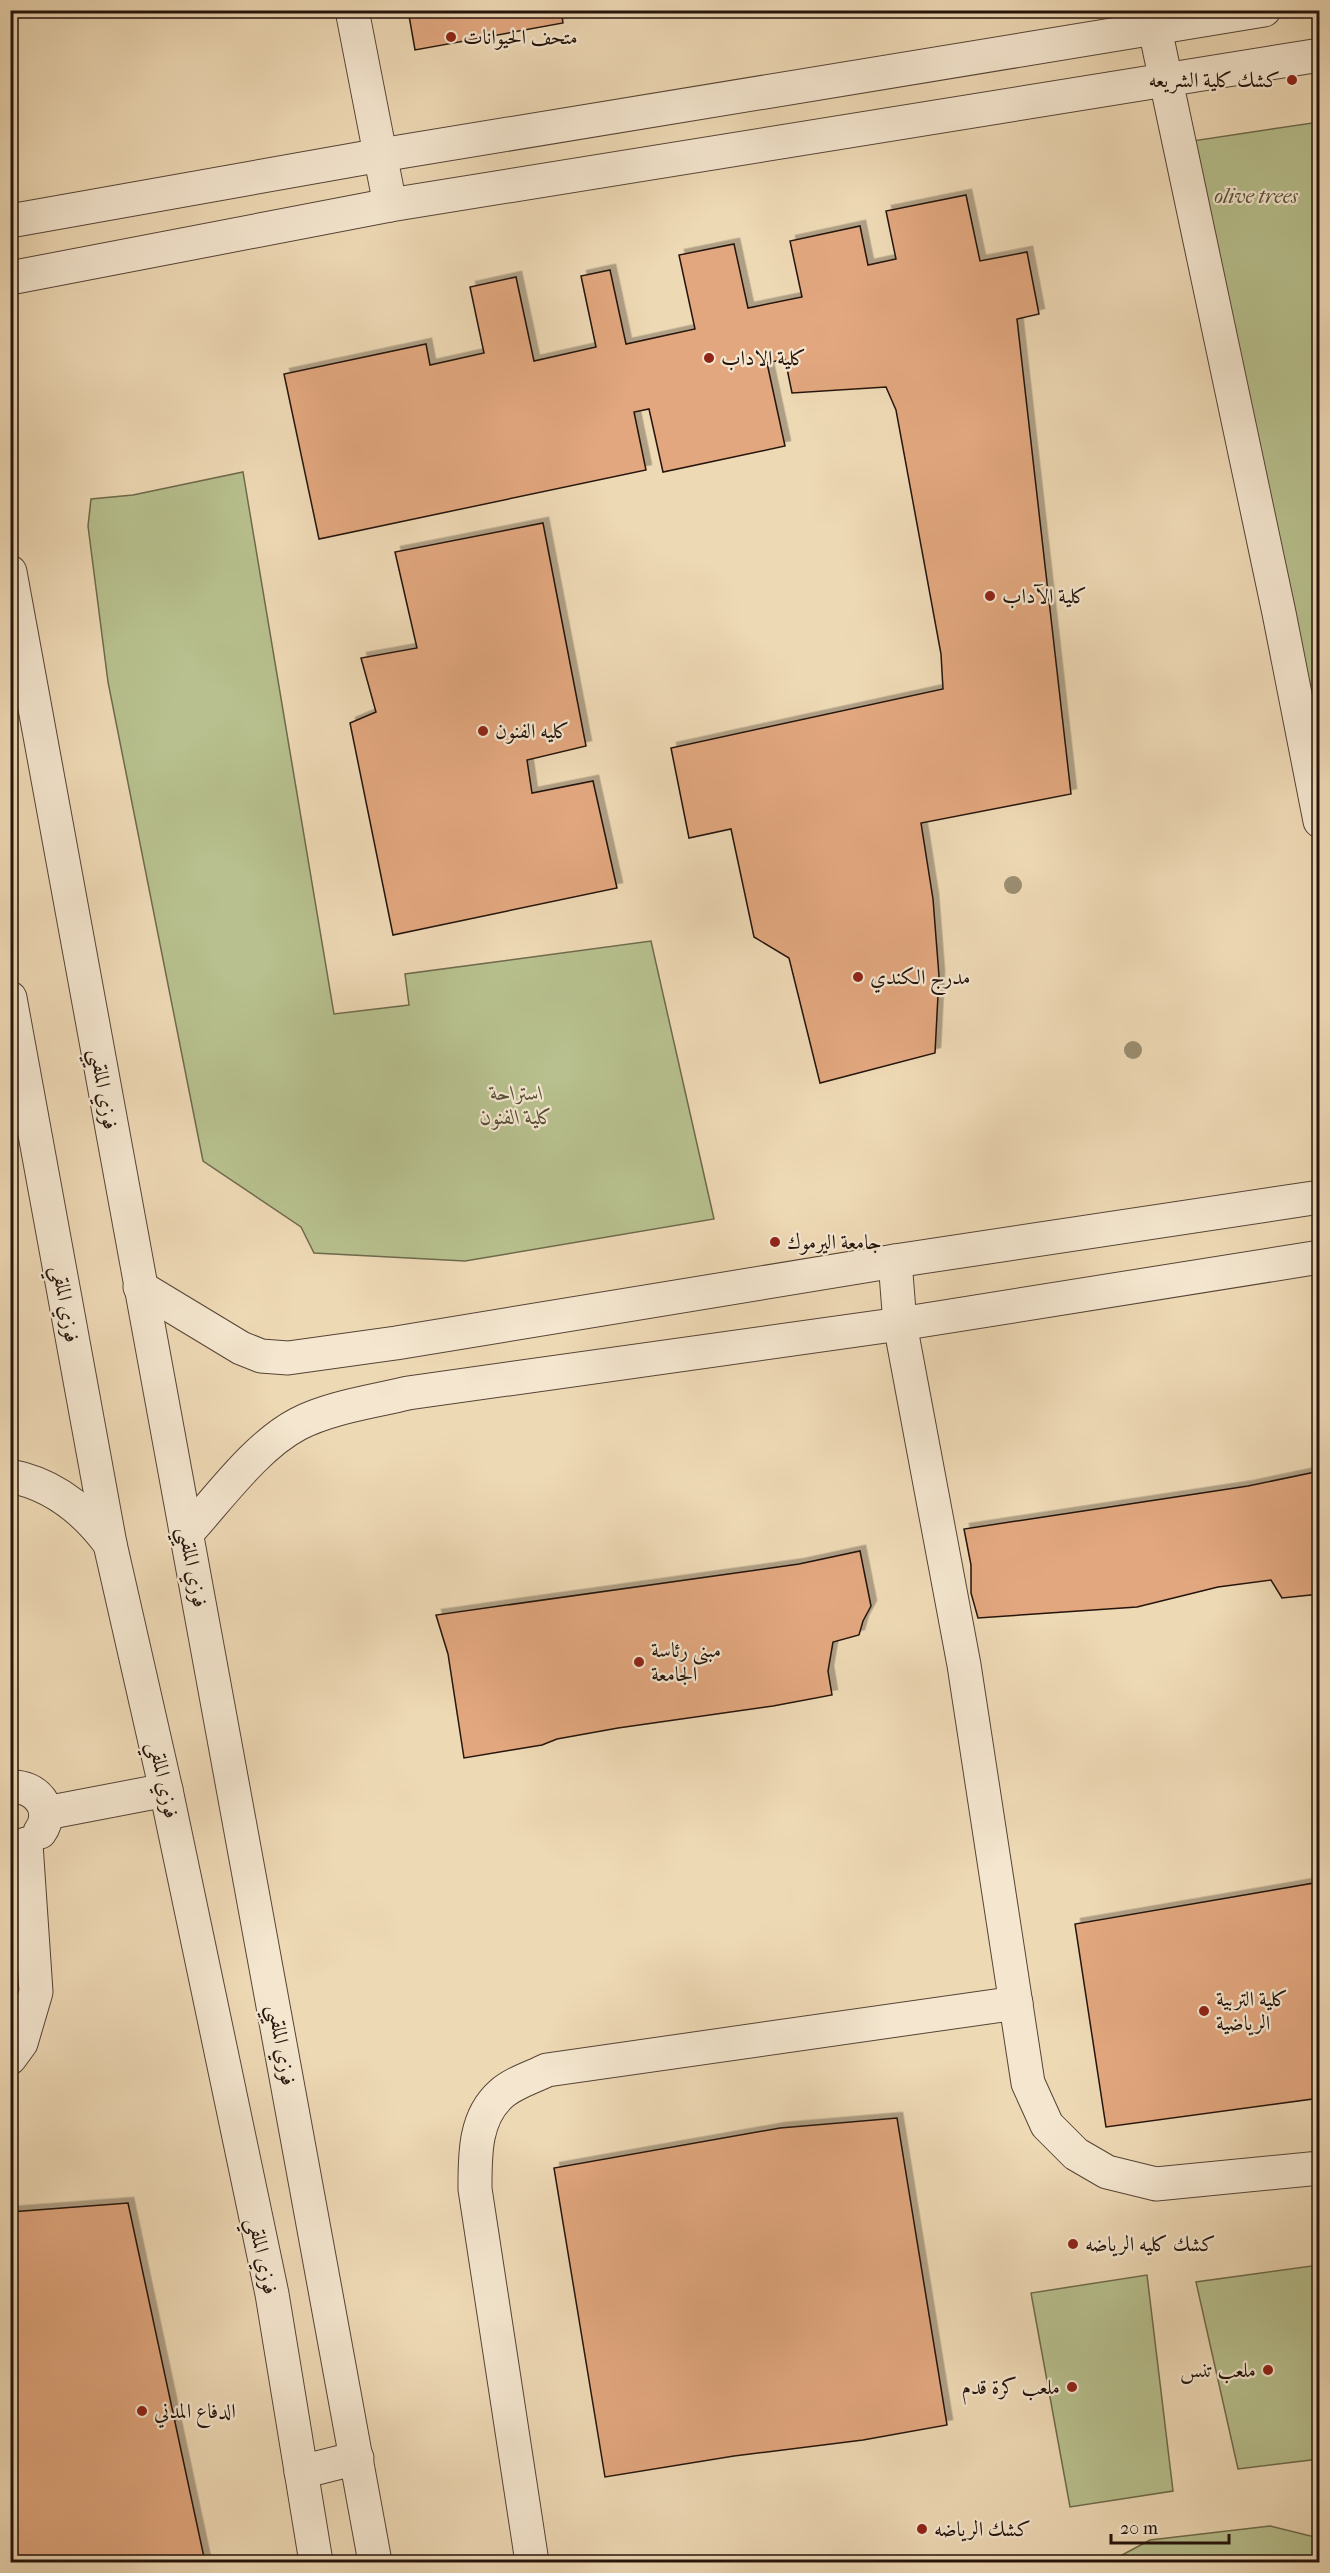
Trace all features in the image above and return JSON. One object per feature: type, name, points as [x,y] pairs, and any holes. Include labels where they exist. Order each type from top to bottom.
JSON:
[{"type":"street","points":[[352,10],[390,205]]},
{"type":"street","points":[[10,221],[1153,20],[1264,10]]},
{"type":"street","points":[[1153,20],[1279,613],[1320,821]]},
{"type":"street","points":[[10,278],[390,205],[1320,55]]},
{"type":"street","name":"فوزي الملقيي","points":[[10,572],[375,2562]]},
{"type":"street","name":"فوزي الملقي","points":[[10,998],[110,1544],[166,1790],[272,2294],[316,2562]]},
{"type":"street","points":[[140,1287],[241,1348],[261,1356],[288,1358],[396,1343],[895,1261],[1320,1197]]},
{"type":"street","points":[[187,1533],[278,1437],[310,1420],[408,1393],[900,1324],[1320,1257]]},
{"type":"street","points":[[895,1261],[900,1324],[964,1665],[1028,2083],[1047,2125],[1076,2154],[1107,2172],[1156,2184],[1320,2168]]},
{"type":"street","points":[[396,1343],[408,1393]]},
{"type":"street","points":[[10,1476],[37,1483],[59,1494],[79,1508],[110,1544]]},
{"type":"street","points":[[10,1787],[20,1786],[33,1791],[42,1800],[46,1813],[45,1826],[37,1837],[18,1844],[23,1994],[21,2043],[10,2058]]},
{"type":"street","points":[[46,1813],[166,1790]]},
{"type":"street","points":[[532,2562],[476,2189],[475,2151],[483,2118],[502,2093],[547,2070],[1016,2003]]},
{"type":"street","points":[[301,2472],[357,2458]]},
{"type":"green space","name":"olive trees","points":[[1319,122],[1319,788],[1179,143]]},
{"type":"green space","name":"استراحة كلية الفنون","points":[[243,472],[334,1014],[409,1005],[405,974],[651,941],[714,1219],[465,1261],[314,1253],[301,1227],[203,1161],[108,682],[88,526],[91,499],[133,495]]},
{"type":"green space","name":"ملعب تنس","points":[[1319,2265],[1319,2459],[1238,2469],[1196,2282]]},
{"type":"green space","points":[[1147,2275],[1173,2491],[1070,2507],[1031,2293]]},
{"type":"green space","points":[[1270,2526],[1319,2538],[1319,2562],[1109,2562],[1150,2540]]},
{"type":"building","name":"متحف الحيوانات","points":[[408,10],[561,10],[563,23],[415,50]]},
{"type":"building","name":"كلية الآداب","points":[[966,195],[980,261],[1027,252],[1039,314],[1017,319],[1071,794],[921,823],[933,899],[939,976],[935,1053],[820,1083],[789,958],[754,937],[731,829],[689,838],[671,748],[943,689],[941,654],[896,410],[886,387],[792,393],[785,359],[767,363],[785,446],[663,472],[649,409],[634,412],[646,470],[319,539],[284,374],[426,344],[430,365],[484,353],[470,287],[516,277],[534,361],[596,347],[581,276],[610,270],[626,344],[695,329],[679,255],[734,244],[748,308],[802,297],[790,241],[860,226],[868,265],[896,259],[886,211]]},
{"type":"building","points":[[543,523],[586,746],[527,760],[532,793],[593,781],[617,888],[393,935],[350,723],[376,712],[361,658],[417,648],[395,552]]},
{"type":"building","points":[[1320,1471],[1320,1594],[1282,1598],[1271,1580],[1218,1587],[1137,1607],[978,1618],[971,1593],[971,1565],[964,1529],[1248,1486]]},
{"type":"building","name":"مبنى رئاسة الجامعة","points":[[860,1551],[871,1606],[859,1635],[833,1642],[828,1671],[832,1695],[773,1706],[618,1728],[557,1739],[542,1745],[464,1758],[448,1654],[436,1615],[799,1564]]},
{"type":"building","name":"كلية التربية الرياضية","points":[[1320,1882],[1320,2098],[1106,2127],[1075,1924]]},
{"type":"building","points":[[897,2118],[947,2425],[863,2440],[734,2456],[605,2477],[554,2168],[780,2128]]},
{"type":"building","points":[[128,2203],[205,2562],[10,2562],[10,2212]]},
{"type":"place","name":"متحف الحيوانات","points":[[451,37]]},
{"type":"place","name":"كشك كلية الشريعه","points":[[1292,80]]},
{"type":"place","name":"كلية الاداب","points":[[709,358]]},
{"type":"place","name":"كلية الآداب","points":[[990,596]]},
{"type":"place","name":"كليه الفنون","points":[[483,731]]},
{"type":"place","name":"مدرج الكندي","points":[[858,977]]},
{"type":"place","name":"جامعة اليرموك","points":[[775,1242]]},
{"type":"place","name":"مبنى رئاسة الجامعة","points":[[639,1662]]},
{"type":"place","name":"كلية التربية الرياضية","points":[[1204,2011]]},
{"type":"place","name":"كشك كليه الرياضه","points":[[1073,2244]]},
{"type":"place","name":"ملعب تنس","points":[[1268,2370]]},
{"type":"place","name":"ملعب كرة قدم","points":[[1072,2387]]},
{"type":"place","name":"الدفاع المدني","points":[[142,2411]]},
{"type":"place","name":"كشك الرياضه","points":[[922,2529]]}]
